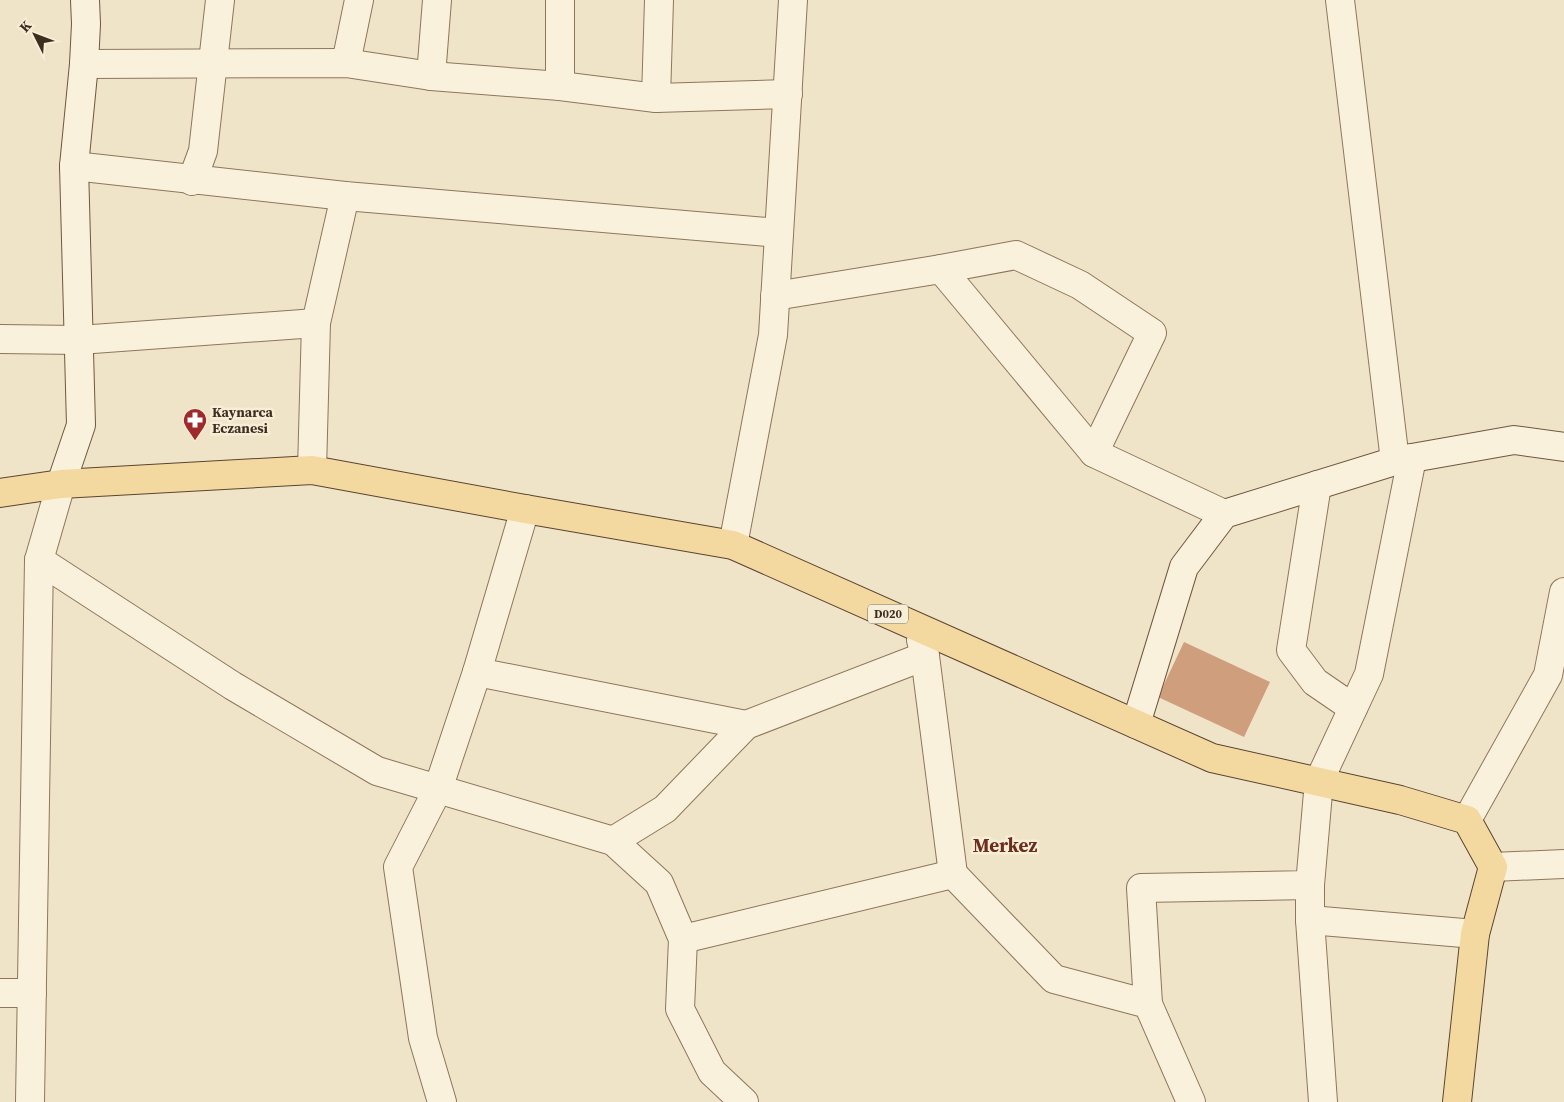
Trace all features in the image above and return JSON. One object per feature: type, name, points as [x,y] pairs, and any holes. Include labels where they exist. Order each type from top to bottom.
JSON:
[{"type":"main road","name":"D020","points":[[0,493],[61,484],[312,470],[733,545],[1212,758],[1400,800],[1467,820]]},
{"type":"main road","points":[[1457,1102],[1475,934],[1493,867],[1467,820]]},
{"type":"street","points":[[30,1102],[39,560],[61,484],[81,425],[74,166],[84,64],[85,0]]},
{"type":"street","points":[[192,181],[203,150],[220,0]]},
{"type":"street","points":[[346,63],[359,0]]},
{"type":"street","points":[[431,76],[437,0]]},
{"type":"street","points":[[560,0],[560,86]]},
{"type":"street","points":[[656,98],[659,0]]},
{"type":"street","points":[[733,545],[773,335],[793,0]]},
{"type":"street","points":[[1324,1102],[1310,920],[1310,885],[1319,782],[1369,674],[1404,459],[1340,0]]},
{"type":"street","points":[[84,64],[212,62],[346,63],[431,76],[560,86],[656,98],[788,94]]},
{"type":"street","points":[[74,166],[192,181],[344,196],[779,233]]},
{"type":"street","points":[[312,470],[316,323],[344,196]]},
{"type":"street","points":[[775,296],[1016,255],[1080,285],[1152,333],[1094,453]]},
{"type":"street","points":[[941,269],[1094,453],[1224,514]]},
{"type":"street","points":[[0,339],[79,340],[316,323]]},
{"type":"street","points":[[1136,724],[1184,567],[1224,514],[1404,459],[1514,440],[1564,447]]},
{"type":"street","points":[[1317,485],[1291,650],[1315,682],[1353,708]]},
{"type":"street","points":[[442,1102],[423,1038],[398,867],[438,790],[477,672],[525,509]]},
{"type":"street","points":[[39,560],[234,686],[377,771],[613,841],[660,883],[683,938],[680,1010],[712,1072],[744,1102]]},
{"type":"street","points":[[1467,820],[1556,676],[1564,592]]},
{"type":"street","points":[[921,629],[920,639],[925,656],[953,874],[1054,978],[1148,1004]]},
{"type":"street","points":[[613,841],[665,809],[746,725],[925,656]]},
{"type":"street","points":[[477,672],[746,725]]},
{"type":"street","points":[[1493,867],[1564,864]]},
{"type":"street","points":[[683,938],[953,874]]},
{"type":"street","points":[[1192,1102],[1148,1004],[1141,888],[1310,885]]},
{"type":"street","points":[[1310,920],[1475,934]]},
{"type":"street","points":[[0,993],[32,993]]},
{"type":"building","points":[[1184,642],[1270,682],[1244,737],[1158,697]]},
{"type":"place","name":"Kaynarca Eczanesi","points":[[195,441]]},
{"type":"district","name":"Merkez","points":[[1005,845]]}]
